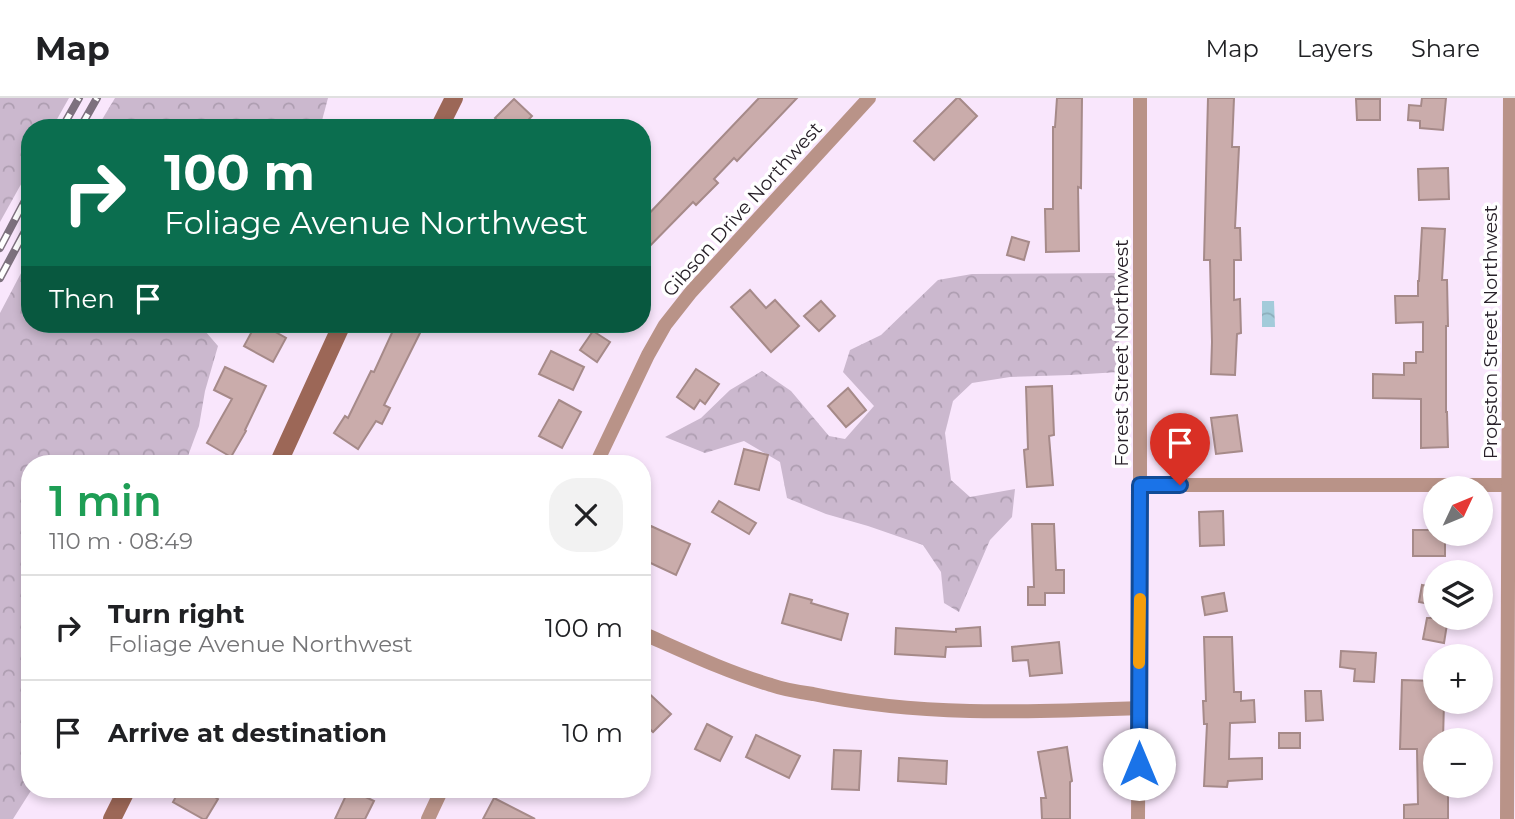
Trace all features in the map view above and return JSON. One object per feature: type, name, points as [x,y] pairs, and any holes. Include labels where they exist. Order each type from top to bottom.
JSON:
[{"type":"street","points":[[444,119],[454,98]]},
{"type":"street","name":"Gibson Drive Northwest","points":[[600,455],[665,325],[691,292],[869,98]]},
{"type":"street","name":"Forest Street Northwest","points":[[1138,819],[1140,98]]},
{"type":"street","name":"Propston Street Northwest","points":[[1507,819],[1512,485],[1510,98]]},
{"type":"street","points":[[284,455],[338,333]]},
{"type":"street","points":[[1140,485],[1512,485]]},
{"type":"street","points":[[651,638],[715,666],[774,686],[835,699],[931,710],[1139,708]]},
{"type":"street","points":[[112,819],[122,798]]},
{"type":"street","points":[[428,819],[438,798]]},
{"type":"green space","points":[[0,98],[69,98],[57,119],[21,119],[21,184],[0,222]]},
{"type":"green space","points":[[115,98],[328,98],[322,119],[102,119]]},
{"type":"green space","points":[[21,273],[21,333],[207,333],[218,346],[205,391],[199,426],[188,455],[21,455],[21,798],[26,798],[13,819],[0,819],[0,313]]},
{"type":"green space","points":[[1119,273],[1119,372],[1010,377],[972,383],[953,401],[945,433],[951,480],[970,497],[1015,489],[1012,517],[990,540],[959,612],[944,603],[941,572],[923,545],[826,514],[787,498],[780,462],[744,441],[705,453],[665,437],[701,418],[730,390],[762,371],[791,391],[829,436],[845,439],[874,406],[843,372],[850,350],[881,335],[938,280],[972,274]]},
{"type":"water","points":[[1262,301],[1274,301],[1275,327],[1262,327]]},
{"type":"building","points":[[759,98],[797,98],[737,161],[734,158],[714,179],[718,183],[696,205],[693,202],[651,245],[651,212]]},
{"type":"building","points":[[957,98],[977,116],[934,160],[914,141]]},
{"type":"building","points":[[1057,98],[1082,98],[1081,188],[1078,187],[1079,251],[1046,252],[1045,209],[1053,209],[1053,127]]},
{"type":"building","points":[[1208,98],[1234,98],[1232,147],[1239,147],[1235,228],[1240,228],[1241,260],[1234,260],[1234,300],[1240,299],[1241,333],[1237,334],[1235,375],[1211,374],[1210,260],[1204,260]]},
{"type":"building","points":[[1422,98],[1446,98],[1443,130],[1420,128],[1420,121],[1408,120],[1409,105],[1421,106]]},
{"type":"building","points":[[514,99],[532,116],[529,119],[495,118]]},
{"type":"building","points":[[1356,99],[1380,99],[1380,120],[1357,120]]},
{"type":"building","points":[[1448,168],[1449,199],[1419,200],[1418,169]]},
{"type":"building","points":[[1422,228],[1445,229],[1442,280],[1447,280],[1448,447],[1421,448],[1421,399],[1373,398],[1373,374],[1404,375],[1404,363],[1416,363],[1416,352],[1423,352],[1423,322],[1396,323],[1395,296],[1418,296]]},
{"type":"building","points":[[1012,237],[1029,242],[1024,260],[1007,255]]},
{"type":"building","points":[[750,290],[766,308],[775,300],[799,326],[771,352],[731,307]]},
{"type":"building","points":[[821,301],[835,316],[819,331],[804,316]]},
{"type":"building","points":[[251,333],[277,333],[286,338],[273,362],[244,346]]},
{"type":"building","points":[[392,333],[420,333],[384,405],[390,408],[382,424],[376,421],[358,449],[334,433],[345,416],[348,418],[371,371],[374,372]]},
{"type":"building","points":[[592,333],[610,342],[597,362],[580,350]]},
{"type":"building","points":[[551,351],[584,367],[573,390],[539,374]]},
{"type":"building","points":[[225,367],[266,386],[232,455],[207,443],[232,399],[214,390]]},
{"type":"building","points":[[696,369],[719,384],[705,404],[700,400],[694,409],[677,397]]},
{"type":"building","points":[[1052,386],[1054,435],[1049,436],[1053,485],[1027,487],[1024,450],[1028,449],[1026,387]]},
{"type":"building","points":[[848,388],[866,410],[846,427],[828,406]]},
{"type":"building","points":[[559,400],[581,412],[562,448],[539,436]]},
{"type":"building","points":[[1237,415],[1242,451],[1216,454],[1211,418]]},
{"type":"building","points":[[744,449],[768,455],[759,490],[735,484]]},
{"type":"building","points":[[719,501],[756,523],[749,534],[712,512]]},
{"type":"building","points":[[1223,511],[1224,545],[1200,546],[1199,512]]},
{"type":"building","points":[[1032,524],[1054,524],[1056,570],[1064,570],[1064,593],[1045,593],[1045,605],[1028,605],[1028,587],[1034,587]]},
{"type":"building","points":[[651,526],[690,544],[676,575],[651,563]]},
{"type":"building","points":[[1413,530],[1423,530],[1423,546],[1445,546],[1445,556],[1413,556]]},
{"type":"building","points":[[1422,585],[1423,585],[1423,603],[1419,602]]},
{"type":"building","points":[[1224,593],[1227,611],[1205,615],[1202,597]]},
{"type":"building","points":[[790,594],[848,614],[841,640],[782,623]]},
{"type":"building","points":[[980,627],[981,646],[946,647],[945,657],[895,654],[896,628],[956,632],[956,629]]},
{"type":"building","points":[[1425,630],[1446,630],[1444,643],[1423,639]]},
{"type":"building","points":[[1204,637],[1232,637],[1234,692],[1241,692],[1241,701],[1254,700],[1255,722],[1230,723],[1229,759],[1262,758],[1262,779],[1228,781],[1227,787],[1204,786],[1207,724],[1204,724],[1203,701],[1206,701]]},
{"type":"building","points":[[1059,642],[1062,673],[1030,676],[1028,660],[1013,661],[1012,647]]},
{"type":"building","points":[[1341,651],[1376,653],[1374,682],[1354,681],[1355,669],[1340,667]]},
{"type":"building","points":[[1402,680],[1423,681],[1423,714],[1444,714],[1443,728],[1423,728],[1423,798],[1448,798],[1448,819],[1404,819],[1404,805],[1418,804],[1417,749],[1400,749]]},
{"type":"building","points":[[1305,691],[1321,691],[1323,720],[1306,721]]},
{"type":"building","points":[[651,695],[671,714],[653,732],[651,730]]},
{"type":"building","points":[[707,724],[732,737],[720,761],[695,749]]},
{"type":"building","points":[[1279,733],[1300,733],[1300,748],[1279,748]]},
{"type":"building","points":[[756,735],[800,756],[789,778],[746,757]]},
{"type":"building","points":[[1067,747],[1072,781],[1070,819],[1042,819],[1041,798],[1046,798],[1038,752]]},
{"type":"building","points":[[834,750],[861,751],[859,790],[832,789]]},
{"type":"building","points":[[899,758],[947,761],[946,784],[898,781]]},
{"type":"building","points":[[175,798],[218,799],[206,819],[173,802]]},
{"type":"building","points":[[345,798],[368,798],[374,801],[365,819],[335,819]]},
{"type":"building","points":[[494,798],[535,819],[483,819]]},
{"type":"railway","points":[[67,119],[79,98]]},
{"type":"railway","points":[[85,119],[97,98]]},
{"type":"railway","points":[[0,248],[21,208]]},
{"type":"railway","points":[[0,278],[21,239]]},
{"type":"slow traffic","points":[[1139,663],[1140,599]]},
{"type":"route","points":[[1139,764],[1140,485],[1180,485]]}]
